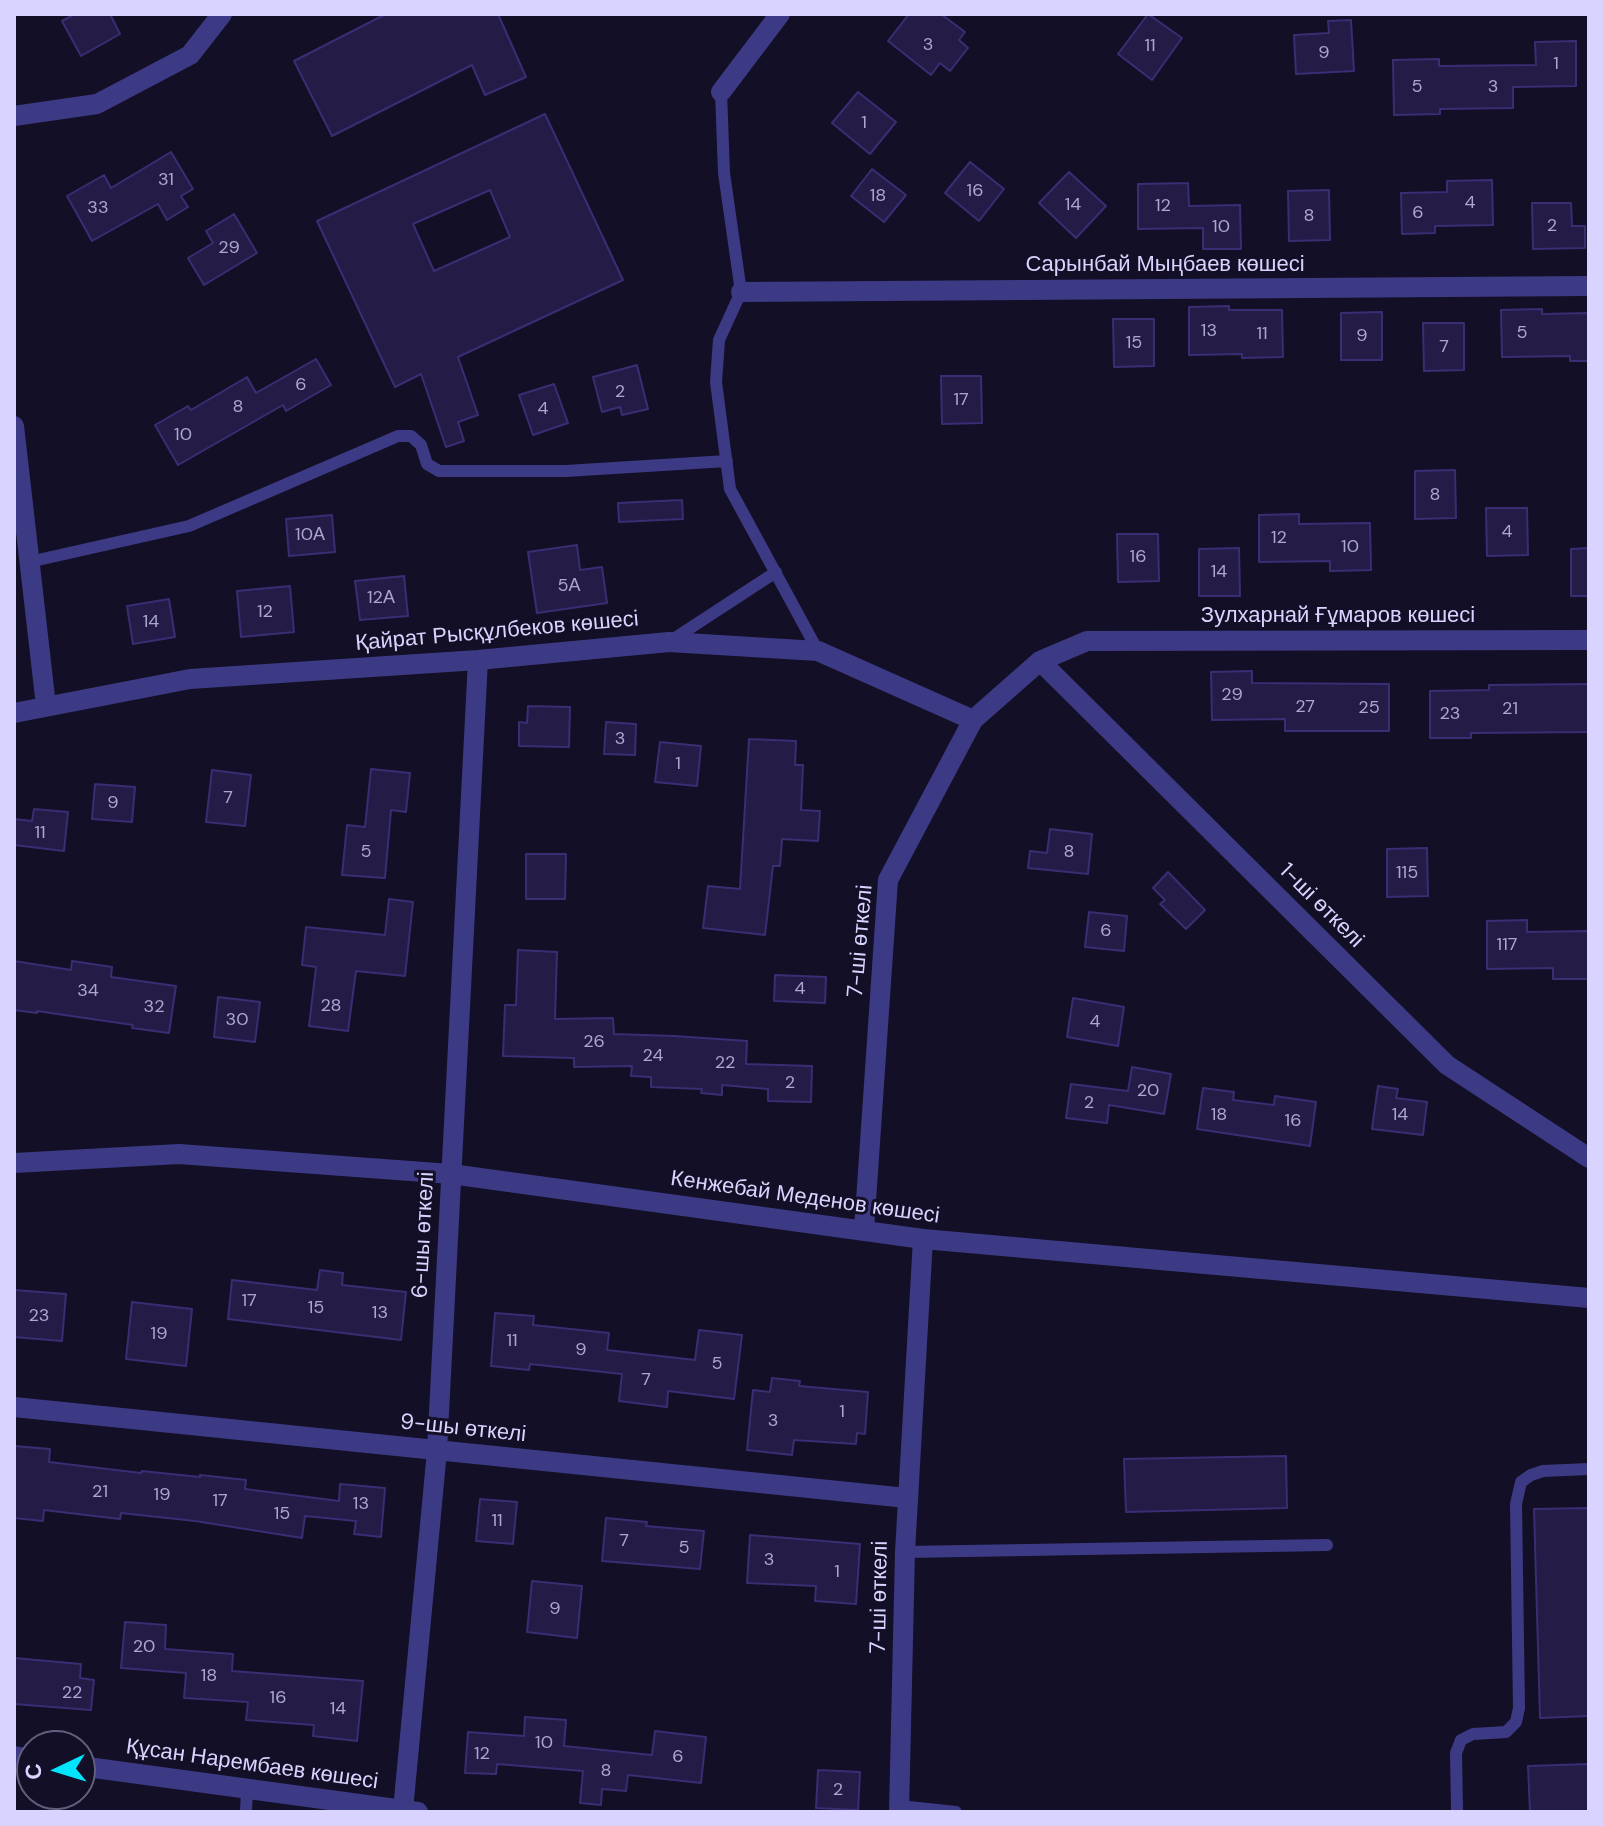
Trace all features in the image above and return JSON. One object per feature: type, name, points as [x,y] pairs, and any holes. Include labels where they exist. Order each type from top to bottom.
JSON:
[{"type":"street","points":[[14,116],[97,104],[190,55],[222,14]]},
{"type":"street","points":[[721,92],[780,14]]},
{"type":"street","name":"Сарынбай Мыңбаев көшесі","points":[[741,292],[1589,286]]},
{"type":"street","points":[[14,426],[46,706]]},
{"type":"street","name":"Зулхарнай Ғұмаров көшесі","points":[[1087,641],[1589,640]]},
{"type":"street","name":"7-ші өткелі","points":[[864,1230],[888,880],[973,720],[1040,661],[1087,641]]},
{"type":"street","name":"Қайрат Рысқұлбеков көшесі","points":[[14,713],[190,679],[478,660],[669,642],[818,651],[973,720]]},
{"type":"street","name":"6-шы өткелі","points":[[410,1811],[437,1451],[478,660]]},
{"type":"street","name":"1-ші өткелі","points":[[1040,661],[1447,1065],[1589,1158]]},
{"type":"street","name":"Кенжебай Меденов көшесі","points":[[14,1163],[179,1154],[451,1174],[923,1239],[1589,1298]]},
{"type":"street","name":"7-ші өткелі","points":[[899,1809],[907,1498],[923,1239]]},
{"type":"street","name":"9-шы өткелі","points":[[14,1407],[907,1498]]},
{"type":"street","name":"Құсан Нарембаев көшесі","points":[[96,1768],[410,1811]]},
{"type":"lane","points":[[721,92],[724,173],[741,292],[719,340],[716,382],[730,489],[818,651]]},
{"type":"lane","points":[[29,562],[189,526],[398,436],[411,436],[421,445],[427,464],[439,471],[566,471],[727,461]]},
{"type":"lane","points":[[669,642],[776,572]]},
{"type":"lane","points":[[1457,1810],[1456,1753],[1461,1740],[1473,1734],[1506,1732],[1516,1722],[1519,1708],[1516,1504],[1521,1482],[1543,1471],[1589,1469]]},
{"type":"lane","points":[[905,1552],[1327,1545]]},
{"type":"lane","points":[[246,1812],[247,1789]]},
{"type":"lane","points":[[899,1809],[956,1812]]},
{"type":"building","points":[[75,14],[110,14],[120,34],[81,56],[62,21]]},
{"type":"building","points":[[386,14],[498,14],[526,77],[485,95],[472,65],[332,136],[294,61]]},
{"type":"building","points":[[909,14],[941,14],[965,32],[959,40],[968,48],[950,71],[940,63],[931,75],[888,41]]},
{"type":"building","points":[[1148,14],[1182,38],[1152,80],[1118,54]]},
{"type":"building","points":[[1351,20],[1354,71],[1296,74],[1294,35],[1329,33],[1328,21]]},
{"type":"building","points":[[1576,41],[1576,86],[1513,87],[1513,108],[1440,109],[1440,114],[1394,115],[1393,60],[1439,59],[1439,66],[1536,65],[1535,42]]},
{"type":"building","points":[[858,92],[896,122],[870,154],[832,123]]},
{"type":"building","points":[[545,114],[623,280],[458,357],[478,415],[458,422],[464,441],[446,447],[421,374],[395,387],[317,221]],"holes":[[[490,190],[510,237],[434,271],[413,224]]]},
{"type":"building","points":[[171,152],[193,189],[181,196],[188,207],[167,220],[158,204],[92,241],[67,196],[104,175],[111,188]]},
{"type":"building","points":[[970,162],[1004,189],[979,221],[945,193]]},
{"type":"building","points":[[872,169],[906,195],[884,222],[851,196]]},
{"type":"building","points":[[1069,172],[1106,206],[1076,238],[1039,203]]},
{"type":"building","points":[[1492,180],[1493,225],[1435,226],[1435,233],[1402,234],[1401,193],[1447,192],[1447,181]]},
{"type":"building","points":[[1188,183],[1189,206],[1240,205],[1241,249],[1203,249],[1203,228],[1138,229],[1138,184]]},
{"type":"building","points":[[1329,190],[1330,240],[1289,241],[1288,191]]},
{"type":"building","points":[[1532,203],[1571,203],[1572,226],[1585,226],[1585,248],[1533,249]]},
{"type":"building","points":[[234,214],[257,253],[204,285],[188,258],[213,243],[206,231]]},
{"type":"building","points":[[1229,306],[1229,310],[1282,310],[1283,357],[1189,355],[1189,307]]},
{"type":"building","points":[[1542,309],[1542,314],[1589,313],[1589,361],[1570,361],[1570,356],[1502,357],[1501,310]]},
{"type":"building","points":[[1382,312],[1382,360],[1341,360],[1341,313]]},
{"type":"building","points":[[1113,319],[1154,319],[1154,366],[1114,367]]},
{"type":"building","points":[[1423,323],[1464,323],[1464,370],[1424,371]]},
{"type":"building","points":[[316,359],[331,385],[286,411],[283,405],[178,465],[155,425],[188,406],[191,410],[247,377],[256,393]]},
{"type":"building","points":[[637,365],[648,409],[622,415],[620,407],[602,412],[593,377]]},
{"type":"building","points":[[941,376],[981,376],[982,423],[942,424]]},
{"type":"building","points":[[554,384],[568,423],[533,435],[519,395]]},
{"type":"building","points":[[1455,470],[1456,518],[1415,519],[1415,471]]},
{"type":"building","points":[[682,500],[683,519],[619,522],[618,503]]},
{"type":"building","points":[[1486,508],[1527,508],[1528,555],[1487,556]]},
{"type":"building","points":[[1299,514],[1299,524],[1370,523],[1371,570],[1330,571],[1330,561],[1259,562],[1259,515]]},
{"type":"building","points":[[332,515],[335,552],[289,556],[286,519]]},
{"type":"building","points":[[1117,534],[1158,534],[1159,581],[1118,582]]},
{"type":"building","points":[[577,545],[580,570],[602,567],[607,603],[537,613],[528,552]]},
{"type":"building","points":[[1239,548],[1240,596],[1199,596],[1199,549]]},
{"type":"building","points":[[1589,548],[1589,596],[1571,596],[1571,549]]},
{"type":"building","points":[[404,576],[408,616],[360,620],[355,581]]},
{"type":"building","points":[[290,586],[294,632],[241,637],[237,591]]},
{"type":"building","points":[[169,599],[175,637],[133,644],[127,606]]},
{"type":"building","points":[[1252,671],[1252,683],[1389,684],[1389,731],[1285,731],[1285,719],[1212,720],[1211,672]]},
{"type":"building","points":[[1589,684],[1589,732],[1471,733],[1471,738],[1430,738],[1430,691],[1489,690],[1489,685]]},
{"type":"building","points":[[528,706],[570,707],[569,747],[519,746],[519,722],[527,723]]},
{"type":"building","points":[[606,722],[636,724],[635,755],[604,754]]},
{"type":"building","points":[[749,739],[796,741],[795,765],[803,765],[801,810],[820,811],[818,841],[782,839],[780,866],[773,866],[765,935],[703,928],[708,886],[740,889]]},
{"type":"building","points":[[660,742],[701,746],[697,786],[655,782]]},
{"type":"building","points":[[371,769],[410,773],[406,812],[391,810],[385,878],[342,875],[347,825],[365,827]]},
{"type":"building","points":[[212,770],[251,775],[245,826],[206,822]]},
{"type":"building","points":[[95,784],[135,787],[132,822],[92,819]]},
{"type":"building","points":[[34,809],[68,812],[64,851],[14,845],[14,819],[32,821]]},
{"type":"building","points":[[1050,829],[1092,834],[1088,874],[1028,868],[1030,851],[1047,853]]},
{"type":"building","points":[[1427,848],[1428,896],[1387,897],[1387,849]]},
{"type":"building","points":[[526,854],[566,854],[565,899],[526,899]]},
{"type":"building","points":[[1168,872],[1205,910],[1186,929],[1160,904],[1165,900],[1153,888]]},
{"type":"building","points":[[389,899],[413,902],[405,976],[356,971],[348,1031],[309,1026],[316,967],[302,965],[306,927],[385,935]]},
{"type":"building","points":[[1089,912],[1127,916],[1124,951],[1085,947]]},
{"type":"building","points":[[1527,920],[1527,932],[1589,931],[1589,979],[1553,979],[1553,968],[1487,969],[1487,921]]},
{"type":"building","points":[[518,950],[557,952],[555,1019],[613,1018],[614,1034],[747,1041],[746,1064],[812,1066],[811,1102],[768,1101],[768,1089],[722,1085],[722,1095],[701,1093],[702,1089],[651,1087],[651,1077],[631,1076],[632,1066],[574,1067],[574,1058],[503,1056],[505,1005],[516,1005]]},
{"type":"building","points":[[14,961],[71,970],[72,961],[112,967],[111,977],[176,986],[169,1033],[132,1028],[133,1025],[14,1010]]},
{"type":"building","points":[[775,975],[826,977],[825,1003],[774,1001]]},
{"type":"building","points":[[218,997],[260,1002],[255,1042],[214,1037]]},
{"type":"building","points":[[1073,998],[1124,1007],[1118,1046],[1067,1037]]},
{"type":"building","points":[[1132,1067],[1171,1074],[1164,1114],[1109,1105],[1107,1123],[1066,1118],[1071,1084],[1128,1091]]},
{"type":"building","points":[[1378,1086],[1398,1089],[1396,1098],[1427,1102],[1423,1135],[1372,1129]]},
{"type":"building","points":[[1203,1088],[1234,1092],[1233,1100],[1274,1105],[1275,1096],[1316,1102],[1310,1146],[1197,1129]]},
{"type":"building","points":[[320,1270],[343,1273],[342,1285],[406,1292],[401,1340],[228,1319],[232,1280],[317,1290]]},
{"type":"building","points":[[14,1290],[66,1294],[62,1341],[14,1337]]},
{"type":"building","points":[[132,1302],[192,1309],[186,1366],[126,1359]]},
{"type":"building","points":[[495,1313],[534,1316],[533,1325],[609,1333],[607,1350],[695,1360],[699,1330],[742,1335],[734,1399],[668,1391],[667,1407],[619,1401],[622,1374],[530,1364],[529,1370],[491,1366]]},
{"type":"building","points":[[772,1378],[800,1381],[799,1386],[868,1392],[865,1434],[857,1433],[856,1444],[794,1440],[792,1455],[747,1450],[753,1390],[770,1392]]},
{"type":"building","points":[[14,1446],[50,1449],[49,1462],[141,1473],[246,1480],[245,1489],[339,1501],[340,1484],[385,1488],[381,1537],[354,1534],[356,1521],[305,1516],[302,1538],[121,1513],[120,1519],[44,1510],[43,1521],[14,1518]]},
{"type":"building","points":[[1286,1456],[1287,1508],[1126,1512],[1124,1459]]},
{"type":"building","points":[[480,1499],[517,1502],[513,1544],[476,1541]]},
{"type":"building","points":[[1589,1508],[1589,1716],[1540,1718],[1534,1509]]},
{"type":"building","points":[[606,1518],[647,1522],[646,1526],[704,1531],[700,1569],[602,1561]]},
{"type":"building","points":[[750,1535],[860,1544],[856,1604],[815,1601],[816,1586],[747,1583]]},
{"type":"building","points":[[532,1581],[582,1586],[577,1638],[527,1632]]},
{"type":"building","points":[[125,1622],[166,1625],[165,1649],[233,1654],[232,1671],[363,1681],[357,1741],[313,1736],[314,1725],[246,1720],[248,1702],[184,1698],[186,1673],[121,1668]]},
{"type":"building","points":[[14,1658],[81,1664],[80,1678],[94,1680],[91,1710],[14,1704]]},
{"type":"building","points":[[525,1717],[566,1720],[564,1746],[652,1755],[655,1731],[706,1737],[701,1783],[628,1775],[626,1791],[602,1789],[601,1805],[580,1803],[583,1771],[497,1764],[496,1774],[465,1773],[468,1732],[524,1736]]},
{"type":"building","points":[[1589,1764],[1589,1812],[1530,1812],[1528,1766]]},
{"type":"building","points":[[818,1770],[860,1772],[858,1810],[816,1808]]}]
